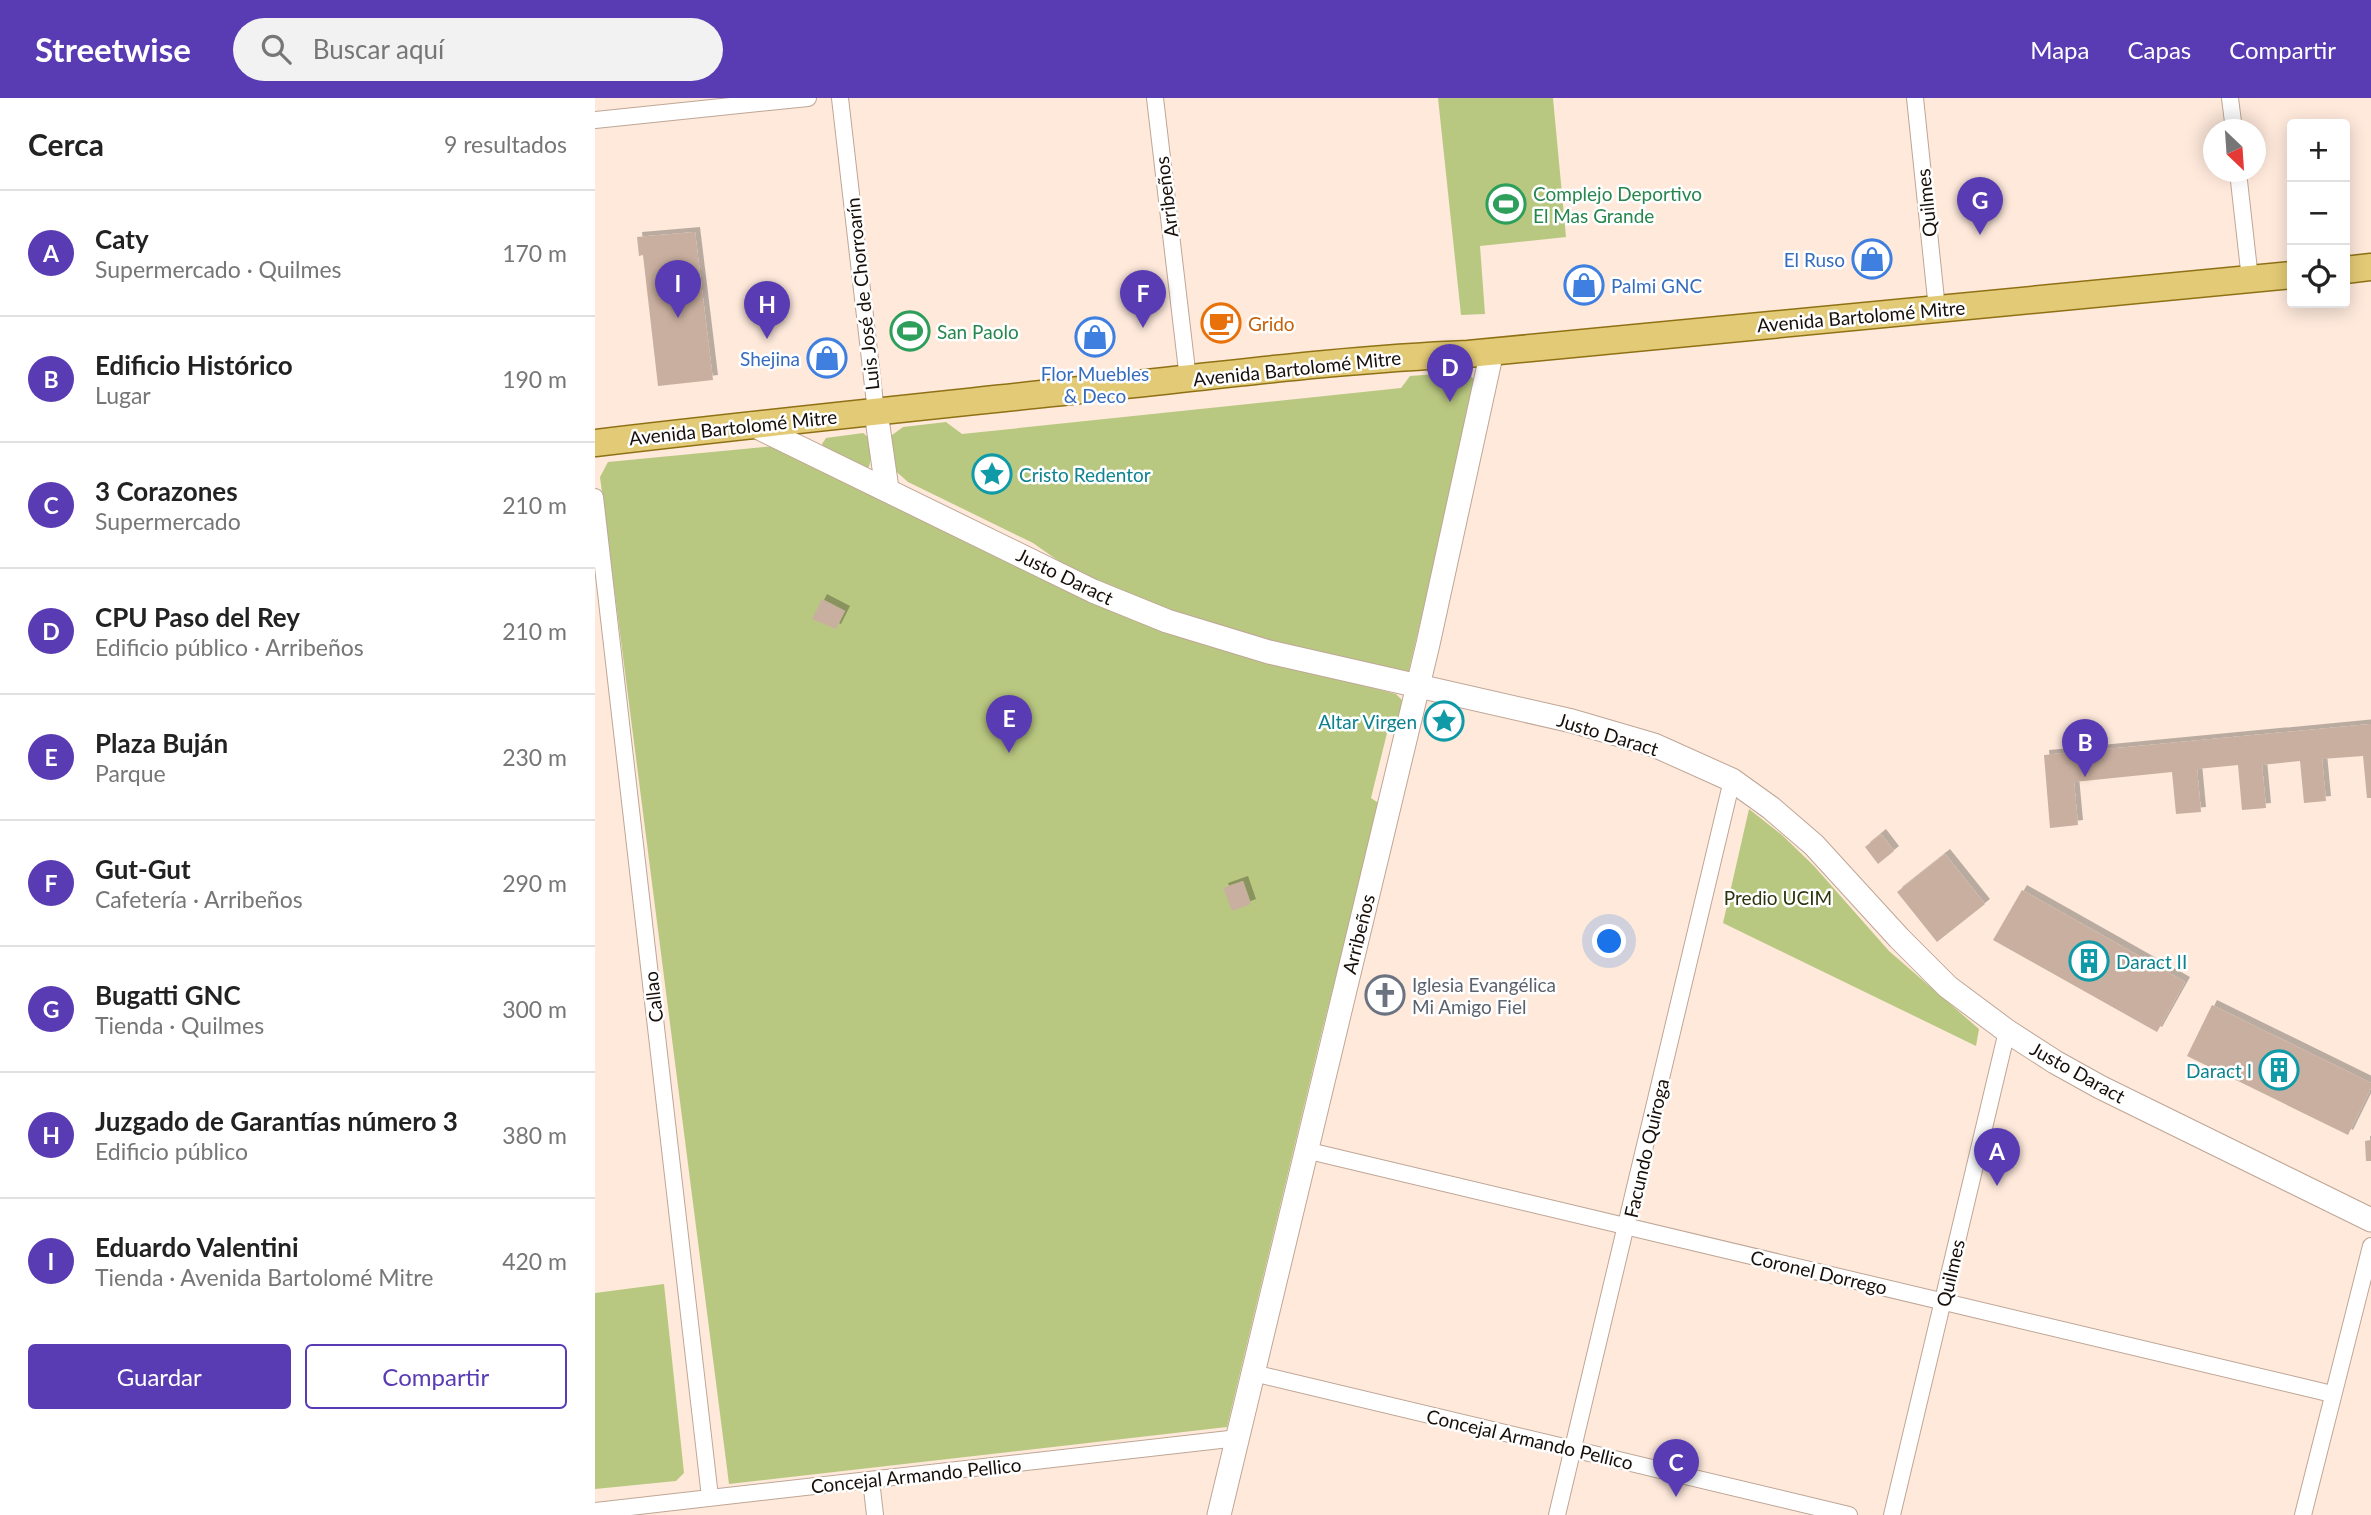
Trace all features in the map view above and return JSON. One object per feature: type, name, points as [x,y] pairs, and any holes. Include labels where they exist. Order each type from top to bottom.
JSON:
[{"type":"main road","points":[[2350,269],[2371,267]]},
{"type":"main road","name":"Avenida Bartolomé Mitre","points":[[595,443],[751,424],[1188,379],[2287,275]]},
{"type":"street","points":[[595,120],[808,98]]},
{"type":"street","name":"Luis José de Chorroarín","points":[[840,98],[887,489]]},
{"type":"street","name":"Arribeños","points":[[1155,98],[1188,379]]},
{"type":"street","name":"Quilmes","points":[[1915,98],[1937,309]]},
{"type":"street","points":[[2230,98],[2233,119]]},
{"type":"street","points":[[2239,182],[2250,279]]},
{"type":"street","name":"Arribeños","points":[[1219,1515],[1419,684],[1492,351]]},
{"type":"street","name":"Justo Daract","points":[[751,424],[1093,590],[1155,617],[1269,652],[1419,684],[1572,721],[1654,746],[1732,780],[1771,808],[1814,845],[1948,987],[2007,1031],[2101,1087],[2371,1220]]},
{"type":"street","name":"Callao","points":[[595,497],[710,1497]]},
{"type":"street","name":"Facundo Quiroga","points":[[1557,1515],[1732,780]]},
{"type":"street","name":"Quilmes","points":[[1892,1515],[2007,1031]]},
{"type":"street","name":"Coronel Dorrego","points":[[1305,1150],[2332,1394]]},
{"type":"street","points":[[2303,1515],[2371,1246]]},
{"type":"street","name":"Concejal Armando Pellico","points":[[1253,1373],[1849,1515]]},
{"type":"street","name":"Concejal Armando Pellico","points":[[595,1511],[1238,1438]]},
{"type":"street","points":[[871,1480],[875,1515]]},
{"type":"green space","name":"Complejo Deportivo El Mas Grande","points":[[1438,98],[1553,98],[1566,237],[1480,246],[1485,314],[1461,315]]},
{"type":"green space","points":[[1465,372],[1473,378],[1476,387],[1408,674],[1280,646],[1165,611],[1073,571],[1033,543],[908,482],[891,467],[888,438],[903,427],[946,422],[962,434],[1401,388],[1410,376]]},
{"type":"green space","points":[[863,433],[868,437],[871,458],[869,467],[842,462],[822,444],[826,438]]},
{"type":"green space","points":[[774,446],[1076,596],[1229,651],[1396,694],[1403,701],[1399,727],[1388,729],[1371,798],[1380,804],[1322,1031],[1227,1427],[729,1484],[600,477],[608,462]]},
{"type":"green space","name":"Predio UCIM","points":[[1749,809],[1782,835],[1814,866],[1889,951],[1979,1029],[1976,1046],[1723,923]]},
{"type":"green space","points":[[664,1284],[684,1473],[676,1481],[595,1489],[595,1293]]},
{"type":"building","points":[[695,232],[713,380],[658,386],[643,255],[639,256],[637,237]]},
{"type":"building","points":[[822,599],[845,611],[836,629],[812,619]]},
{"type":"building","points":[[2371,724],[2371,798],[2367,798],[2363,756],[2322,759],[2326,801],[2304,803],[2300,761],[2262,765],[2266,808],[2242,810],[2238,765],[2197,769],[2201,812],[2176,814],[2172,772],[2074,782],[2078,825],[2050,828],[2044,755]]},
{"type":"building","points":[[1881,834],[1894,851],[1878,864],[1865,847]]},
{"type":"building","points":[[1945,854],[1985,904],[1937,942],[1897,892]]},
{"type":"building","points":[[1243,881],[1251,904],[1232,911],[1223,888]]},
{"type":"building","name":"Daract II","points":[[2022,890],[2185,982],[2157,1032],[1993,940]]},
{"type":"building","name":"Daract I","points":[[2212,1005],[2371,1083],[2348,1135],[2187,1056]]},
{"type":"building","points":[[2371,1140],[2371,1161],[2366,1161],[2365,1141]]},
{"type":"place","name":"Complejo Deportivo El Mas Grande","points":[[1506,204]]},
{"type":"place","name":"Bugatti GNC","points":[[1980,235]]},
{"type":"place","name":"El Ruso","points":[[1872,259]]},
{"type":"place","name":"Palmi GNC","points":[[1584,285]]},
{"type":"place","name":"Eduardo Valentini","points":[[678,318]]},
{"type":"place","name":"Grido","points":[[1221,323]]},
{"type":"place","name":"Gut-Gut","points":[[1143,328]]},
{"type":"place","name":"San Paolo","points":[[910,331]]},
{"type":"place","name":"Flor Muebles & Deco","points":[[1095,337]]},
{"type":"place","name":"Juzgado de Garantías número 3","points":[[767,339]]},
{"type":"place","name":"Shejina","points":[[827,358]]},
{"type":"place","name":"CPU Paso del Rey","points":[[1450,402]]},
{"type":"place","name":"Cristo Redentor","points":[[992,474]]},
{"type":"place","name":"Altar Virgen","points":[[1444,721]]},
{"type":"place","name":"Plaza Buján","points":[[1009,753]]},
{"type":"place","name":"Edificio Histórico","points":[[2085,777]]},
{"type":"place","name":"Daract II","points":[[2089,961]]},
{"type":"place","name":"Iglesia Evangélica Mi Amigo Fiel","points":[[1385,995]]},
{"type":"place","name":"Daract I","points":[[2279,1070]]},
{"type":"place","name":"Caty","points":[[1997,1186]]},
{"type":"place","name":"3 Corazones","points":[[1676,1497]]}]
